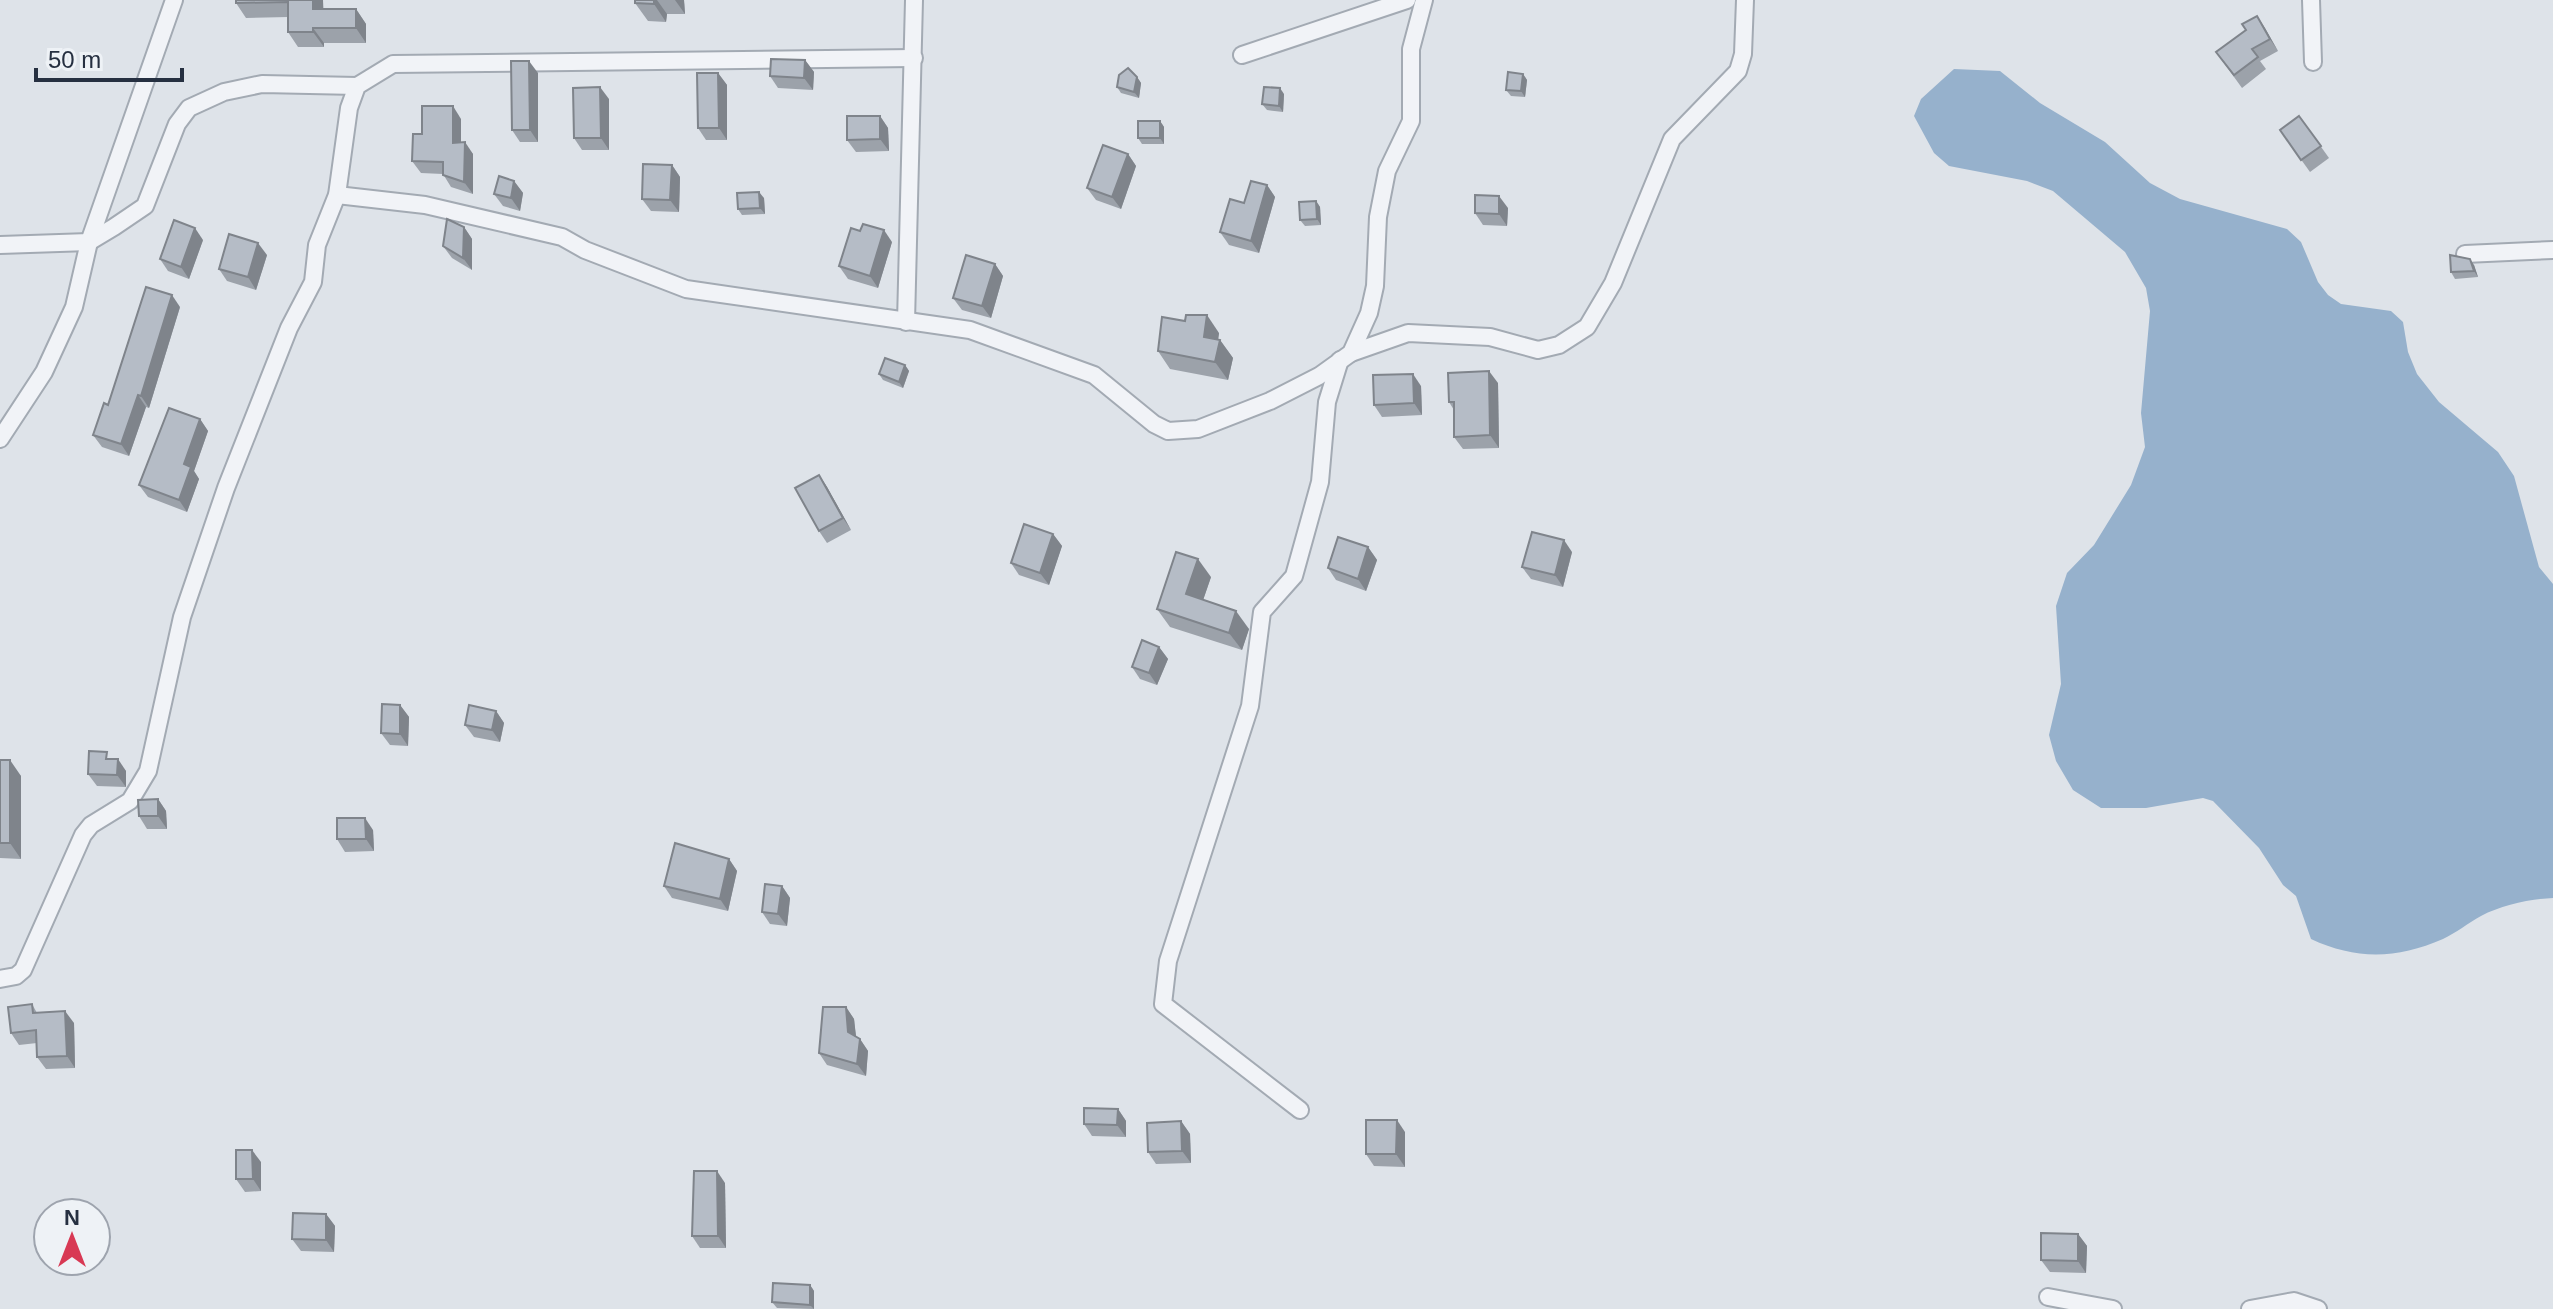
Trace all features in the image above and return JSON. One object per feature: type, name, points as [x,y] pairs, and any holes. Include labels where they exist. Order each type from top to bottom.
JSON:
[{"type":"street","points":[[0,439],[44,372],[74,307],[89,242],[174,0]]},
{"type":"street","points":[[906,322],[914,0]]},
{"type":"street","points":[[1242,55],[1407,0]]},
{"type":"street","points":[[1300,1110],[1163,1004],[1168,961],[1250,706],[1262,612],[1294,576],[1320,482],[1327,402],[1346,356],[1369,313],[1375,286],[1378,217],[1387,171],[1411,121],[1411,49],[1424,0]]},
{"type":"street","points":[[337,195],[425,205],[562,237],[585,250],[686,289],[970,330],[1094,375],[1154,424],[1168,431],[1198,429],[1270,401],[1346,356],[1408,333],[1490,337],[1538,350],[1559,345],[1587,327],[1613,283],[1672,139],[1738,71],[1744,41],[1745,0]]},
{"type":"street","points":[[2311,0],[2313,62]]},
{"type":"street","points":[[0,245],[89,242],[145,206],[177,124],[189,108],[224,92],[262,84],[357,86],[393,64],[914,58]]},
{"type":"street","points":[[0,979],[16,976],[23,970],[83,835],[91,825],[130,801],[144,779],[182,617],[241,447],[289,328],[313,282],[317,245],[337,195],[349,108],[357,86]]},
{"type":"street","points":[[2465,254],[2553,250]]},
{"type":"street","points":[[2048,1297],[2113,1309]]},
{"type":"street","points":[[2250,1309],[2294,1301],[2318,1309]]},
{"type":"water","points":[[1954,69],[2000,71],[2040,103],[2105,142],[2150,183],[2180,199],[2287,229],[2301,242],[2318,282],[2328,295],[2341,304],[2391,311],[2403,322],[2408,352],[2417,374],[2439,402],[2498,452],[2514,476],[2539,567],[2553,584],[2553,898],[2525,901],[2498,909],[2426,946],[2377,954],[2344,951],[2311,939],[2296,896],[2283,885],[2259,848],[2213,801],[2203,798],[2146,808],[2101,808],[2073,790],[2056,761],[2049,735],[2061,684],[2056,606],[2067,573],[2094,545],[2131,485],[2145,447],[2141,413],[2150,311],[2146,288],[2125,252],[2053,191],[2027,181],[1949,166],[1934,153],[1914,116],[1921,99]]},
{"type":"building","points":[[236,0],[313,0],[313,9],[356,9],[356,28],[313,28],[313,32],[288,32],[288,2],[236,3]]},
{"type":"building","points":[[635,0],[654,0],[654,4],[635,3]]},
{"type":"building","points":[[2257,16],[2270,39],[2252,49],[2258,57],[2234,75],[2216,52],[2246,30],[2242,24]]},
{"type":"building","points":[[771,59],[805,60],[804,78],[770,76]]},
{"type":"building","points":[[511,61],[529,61],[530,130],[512,130]]},
{"type":"building","points":[[1128,68],[1137,77],[1134,92],[1117,87],[1119,75]]},
{"type":"building","points":[[1508,72],[1523,74],[1521,91],[1506,90]]},
{"type":"building","points":[[697,73],[718,73],[719,128],[698,128]]},
{"type":"building","points":[[600,87],[601,138],[574,138],[573,88]]},
{"type":"building","points":[[1264,87],[1280,88],[1279,106],[1262,104]]},
{"type":"building","points":[[422,106],[453,106],[453,143],[465,142],[464,182],[443,175],[443,162],[412,161],[413,134],[422,134]]},
{"type":"building","points":[[847,116],[880,116],[880,139],[847,140]]},
{"type":"building","points":[[2299,116],[2321,146],[2301,160],[2280,130]]},
{"type":"building","points":[[1138,121],[1160,121],[1160,138],[1138,138]]},
{"type":"building","points":[[1103,145],[1128,154],[1112,197],[1087,188]]},
{"type":"building","points":[[643,164],[672,165],[670,200],[642,199]]},
{"type":"building","points":[[499,176],[514,181],[511,198],[494,194]]},
{"type":"building","points":[[1251,181],[1267,185],[1251,241],[1220,232],[1230,199],[1244,203]]},
{"type":"building","points":[[759,192],[760,208],[738,209],[737,193]]},
{"type":"building","points":[[1475,195],[1499,196],[1499,214],[1475,213]]},
{"type":"building","points":[[1316,201],[1317,219],[1300,220],[1299,202]]},
{"type":"building","points":[[447,219],[464,227],[463,258],[443,246]]},
{"type":"building","points":[[174,220],[195,228],[181,267],[160,259]]},
{"type":"building","points":[[863,224],[884,230],[870,276],[839,266],[851,228],[860,231]]},
{"type":"building","points":[[229,234],[258,243],[248,277],[219,269]]},
{"type":"building","points":[[966,255],[995,264],[982,306],[953,298]]},
{"type":"building","points":[[2450,255],[2470,259],[2474,271],[2451,272]]},
{"type":"building","points":[[146,287],[172,295],[141,396],[138,395],[121,444],[93,435],[104,403],[108,405]]},
{"type":"building","points":[[1186,315],[1207,315],[1204,337],[1220,340],[1215,362],[1158,351],[1162,317],[1185,321]]},
{"type":"building","points":[[885,358],[905,365],[899,382],[879,374]]},
{"type":"building","points":[[1489,371],[1490,435],[1454,437],[1454,402],[1449,402],[1448,373]]},
{"type":"building","points":[[1413,374],[1414,403],[1374,405],[1373,375]]},
{"type":"building","points":[[169,408],[200,419],[184,464],[191,467],[179,500],[139,485]]},
{"type":"building","points":[[819,475],[843,518],[819,531],[795,488]]},
{"type":"building","points":[[1024,524],[1053,534],[1040,573],[1011,563]]},
{"type":"building","points":[[1532,532],[1564,540],[1555,575],[1522,567]]},
{"type":"building","points":[[1338,537],[1368,547],[1358,579],[1328,568]]},
{"type":"building","points":[[1176,552],[1198,559],[1186,594],[1236,611],[1229,633],[1157,609]]},
{"type":"building","points":[[1142,640],[1159,647],[1149,673],[1132,667]]},
{"type":"building","points":[[382,704],[400,705],[400,734],[381,733]]},
{"type":"building","points":[[469,705],[496,711],[492,730],[465,725]]},
{"type":"building","points":[[89,751],[107,752],[106,759],[118,759],[117,775],[88,774]]},
{"type":"building","points":[[0,760],[10,760],[10,843],[0,843]]},
{"type":"building","points":[[158,799],[158,816],[139,816],[138,800]]},
{"type":"building","points":[[337,818],[365,818],[366,839],[337,839]]},
{"type":"building","points":[[675,843],[729,859],[720,899],[664,886]]},
{"type":"building","points":[[765,884],[782,886],[778,914],[762,912]]},
{"type":"building","points":[[32,1004],[33,1013],[65,1011],[67,1056],[37,1057],[36,1030],[11,1033],[8,1007]]},
{"type":"building","points":[[823,1007],[846,1007],[848,1032],[860,1039],[857,1064],[819,1053]]},
{"type":"building","points":[[1084,1108],[1118,1109],[1117,1125],[1084,1124]]},
{"type":"building","points":[[1366,1120],[1397,1120],[1396,1154],[1366,1154]]},
{"type":"building","points":[[1181,1121],[1182,1151],[1148,1152],[1147,1123]]},
{"type":"building","points":[[236,1150],[252,1150],[253,1179],[236,1179]]},
{"type":"building","points":[[694,1171],[717,1171],[718,1236],[692,1236]]},
{"type":"building","points":[[293,1213],[326,1214],[326,1240],[292,1239]]},
{"type":"building","points":[[2041,1233],[2078,1234],[2078,1261],[2041,1260]]},
{"type":"building","points":[[773,1283],[810,1285],[810,1305],[772,1302]]}]
